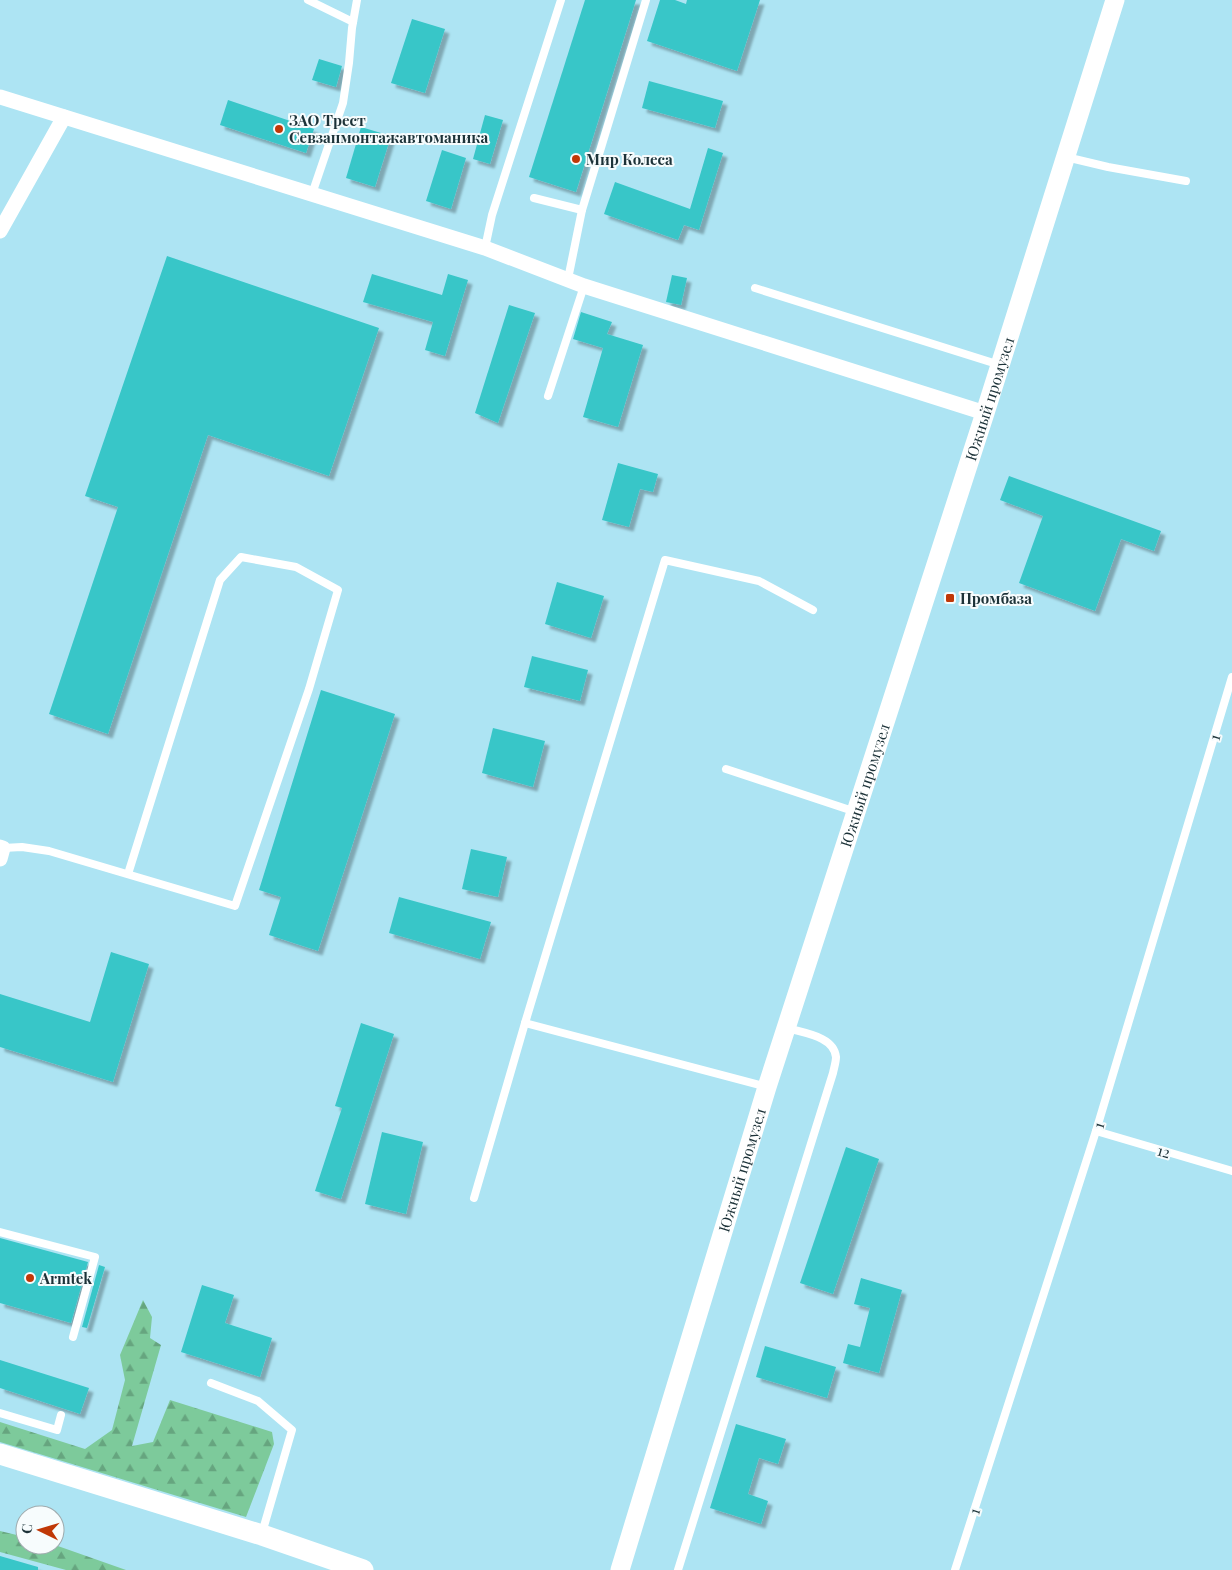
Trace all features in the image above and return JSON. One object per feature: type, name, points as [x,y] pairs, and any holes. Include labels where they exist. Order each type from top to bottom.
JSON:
[{"type":"main road","points":[[0,1454],[262,1535],[363,1570]]},
{"type":"street","name":"Южный промузел","points":[[619,1568],[767,1087],[985,413],[1115,0]]},
{"type":"street","points":[[0,97],[485,248],[584,286],[985,413]]},
{"type":"street","points":[[0,230],[64,117]]},
{"type":"lane","points":[[308,0],[353,22]]},
{"type":"lane","points":[[312,194],[343,103],[357,0]]},
{"type":"lane","points":[[485,248],[492,215],[561,0]]},
{"type":"lane","points":[[568,279],[582,210],[646,0]]},
{"type":"lane","points":[[1066,157],[1186,182]]},
{"type":"lane","points":[[534,198],[582,210]]},
{"type":"lane","points":[[548,396],[584,286]]},
{"type":"lane","points":[[755,288],[1000,365]]},
{"type":"lane","points":[[1,851],[22,847],[49,851],[235,906],[309,689],[338,590],[296,567],[241,556],[220,580],[128,874]]},
{"type":"lane","points":[[474,1198],[524,1023],[665,560],[759,581],[813,610]]},
{"type":"lane","name":"1","points":[[955,1570],[1096,1131],[1232,677]]},
{"type":"lane","points":[[726,769],[856,812]]},
{"type":"lane","points":[[524,1023],[767,1087]]},
{"type":"lane","points":[[678,1570],[834,1073],[836,1058],[833,1048],[827,1041],[786,1028]]},
{"type":"lane","name":"12","points":[[1096,1131],[1232,1171]]},
{"type":"lane","points":[[0,1232],[95,1257],[73,1337]]},
{"type":"lane","points":[[211,1383],[258,1401],[292,1430],[262,1535]]},
{"type":"lane","points":[[0,1413],[57,1430],[62,1415]]},
{"type":"green space","points":[[143,1300],[152,1317],[150,1338],[161,1345],[132,1446],[153,1442],[170,1400],[272,1432],[274,1444],[246,1517],[0,1442],[0,1422],[85,1449],[112,1430],[125,1380],[120,1355]]},
{"type":"green space","points":[[0,1531],[15,1535],[15,1555],[65,1555],[65,1549],[126,1570],[66,1570],[0,1552]]},
{"type":"building","points":[[585,0],[636,0],[576,192],[529,177]]},
{"type":"building","points":[[660,0],[675,0],[686,4],[687,0],[760,0],[737,71],[647,41]]},
{"type":"building","points":[[412,19],[445,29],[425,93],[391,83]]},
{"type":"building","points":[[319,59],[342,66],[336,87],[312,80]]},
{"type":"building","points":[[649,81],[723,101],[715,128],[642,108]]},
{"type":"building","points":[[228,100],[314,129],[306,153],[220,125]]},
{"type":"building","points":[[485,115],[503,120],[490,164],[473,159]]},
{"type":"building","points":[[361,127],[391,136],[375,187],[346,178]]},
{"type":"building","points":[[708,148],[723,153],[699,230],[684,225],[678,240],[604,214],[615,182],[690,209]]},
{"type":"building","points":[[442,150],[466,158],[451,209],[426,201]]},
{"type":"building","points":[[167,256],[379,328],[329,476],[208,435],[108,734],[49,714],[118,507],[85,496]]},
{"type":"building","points":[[372,274],[442,295],[448,274],[468,280],[445,356],[425,350],[433,322],[363,302]]},
{"type":"building","points":[[672,275],[687,278],[681,305],[666,302]]},
{"type":"building","points":[[509,305],[535,313],[498,423],[475,413]]},
{"type":"building","points":[[581,312],[612,322],[607,334],[643,345],[618,427],[583,417],[603,348],[573,339]]},
{"type":"building","points":[[618,463],[658,474],[653,492],[640,489],[629,527],[602,520]]},
{"type":"building","points":[[1009,476],[1161,531],[1154,551],[1121,539],[1095,611],[1019,583],[1043,516],[1000,500]]},
{"type":"building","points":[[557,582],[604,596],[591,638],[545,624]]},
{"type":"building","points":[[532,656],[588,670],[580,701],[524,687]]},
{"type":"building","points":[[321,690],[395,714],[318,951],[269,935],[281,897],[259,890]]},
{"type":"building","points":[[493,728],[545,741],[533,787],[482,773]]},
{"type":"building","points":[[471,849],[507,857],[498,897],[462,889]]},
{"type":"building","points":[[399,897],[491,922],[480,959],[389,933]]},
{"type":"building","points":[[111,952],[149,964],[113,1082],[0,1047],[0,994],[90,1022]]},
{"type":"building","points":[[361,1023],[394,1034],[341,1199],[315,1191],[342,1108],[335,1106]]},
{"type":"building","points":[[382,1132],[423,1142],[406,1214],[365,1204]]},
{"type":"building","points":[[846,1147],[879,1159],[833,1294],[800,1283]]},
{"type":"building","points":[[0,1238],[88,1262],[71,1323],[0,1303]]},
{"type":"building","points":[[99,1265],[105,1267],[87,1328],[82,1327]]},
{"type":"building","points":[[861,1278],[902,1290],[879,1373],[843,1363],[848,1344],[860,1347],[870,1308],[854,1304]]},
{"type":"building","points":[[202,1285],[234,1295],[225,1323],[272,1338],[260,1377],[181,1352]]},
{"type":"building","points":[[765,1346],[836,1367],[827,1398],[756,1377]]},
{"type":"building","points":[[0,1360],[89,1388],[80,1414],[0,1388]]},
{"type":"building","points":[[736,1424],[786,1439],[778,1464],[759,1458],[748,1494],[768,1501],[761,1524],[710,1508]]},
{"type":"building","points":[[0,1556],[38,1567],[38,1570],[0,1570]]},
{"type":"place","name":"ЗАО Трест Севзапмонтажавтоманика","points":[[279,129]]},
{"type":"place","name":"Мир Колеса","points":[[576,159]]},
{"type":"place","name":"Промбаза","points":[[950,598]]},
{"type":"place","name":"Armtek","points":[[30,1278]]}]
